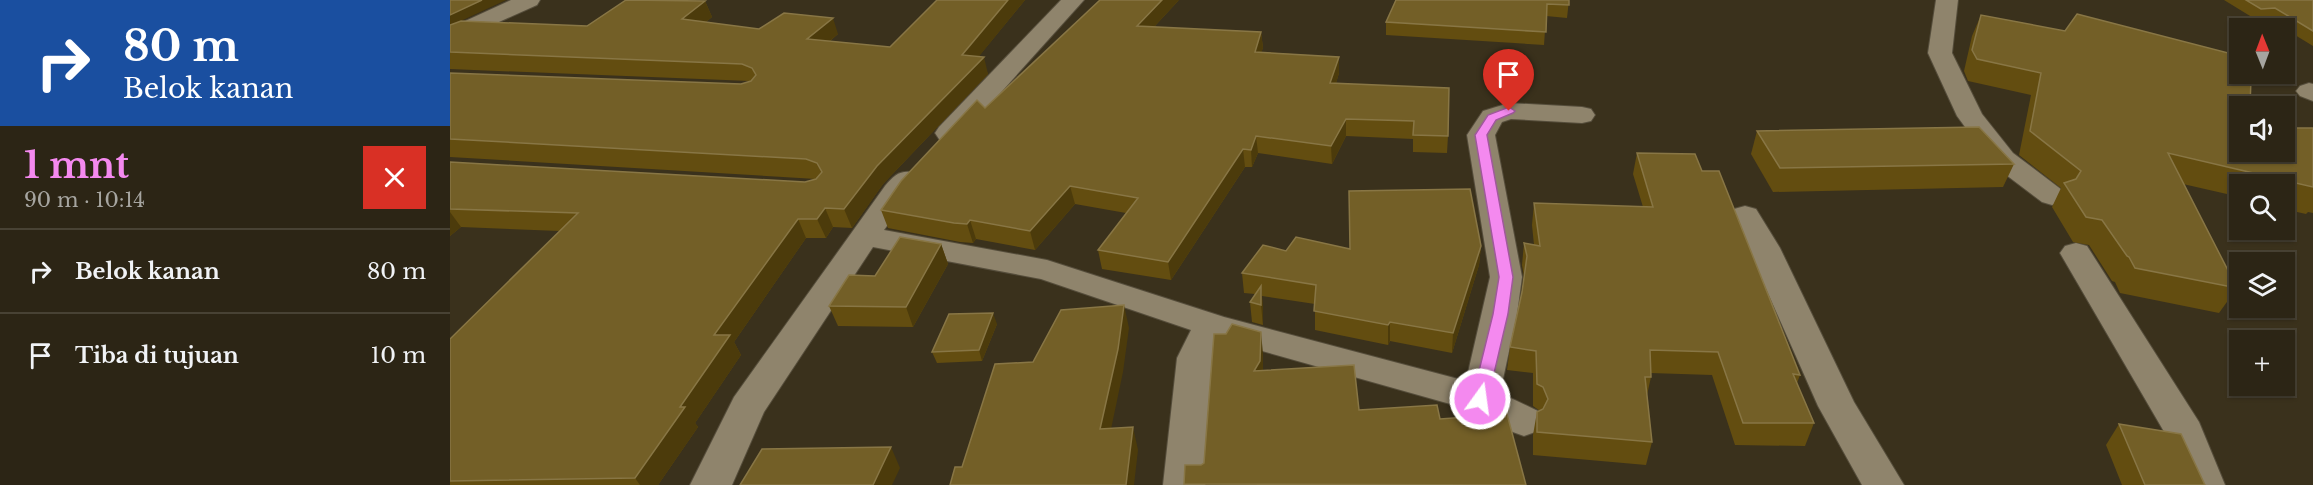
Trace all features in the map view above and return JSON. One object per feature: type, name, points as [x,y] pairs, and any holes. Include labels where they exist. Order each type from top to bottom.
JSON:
[{"type":"street","points":[[477,0],[524,3]]},
{"type":"street","points":[[711,485],[747,407],[895,192],[1073,0]]},
{"type":"street","points":[[1947,0],[1940,53],[1970,116],[2003,159],[2052,196]]},
{"type":"street","points":[[450,37],[524,3]]},
{"type":"street","points":[[1480,399],[1500,314],[1506,277],[1481,135],[1492,117],[1509,111],[1582,115]]},
{"type":"street","points":[[1745,214],[1764,248],[1838,406],[1883,485]]},
{"type":"street","points":[[864,236],[1047,270],[1215,326],[1480,399],[1524,421]]},
{"type":"street","points":[[2076,253],[2185,433],[2204,485]]},
{"type":"street","points":[[1184,485],[1196,358],[1203,340],[1215,326]]},
{"type":"building","points":[[450,0],[482,0],[450,15]]},
{"type":"building","points":[[626,0],[705,1],[682,19],[759,29],[784,13],[833,18],[807,39],[890,47],[937,0],[1008,0],[962,55],[984,57],[877,166],[844,209],[825,208],[817,219],[798,219],[714,335],[730,335],[680,407],[685,407],[635,478],[450,481],[450,339],[578,213],[450,209],[450,162],[805,182],[816,179],[822,172],[817,163],[806,159],[450,139],[450,73],[741,84],[751,81],[756,75],[752,68],[742,64],[450,52],[450,25],[461,21],[587,26]]},
{"type":"building","points":[[1100,0],[1162,0],[1137,26],[1261,32],[1255,52],[1339,57],[1330,83],[1449,88],[1448,136],[1413,135],[1414,121],[1346,119],[1331,146],[1256,136],[1251,150],[1243,149],[1168,262],[1098,250],[1138,198],[1070,186],[1030,231],[970,220],[967,224],[954,223],[881,210],[901,181],[977,100],[985,108]]},
{"type":"building","points":[[1396,0],[1569,0],[1569,5],[1547,4],[1546,32],[1386,22]]},
{"type":"building","points":[[2246,0],[2313,0],[2313,31],[2295,18],[2275,8],[2261,9]]},
{"type":"building","points":[[2077,14],[2229,53],[2229,84],[2251,84],[2250,96],[2229,96],[2229,162],[2295,162],[2295,128],[2313,128],[2313,187],[2295,183],[2295,174],[2258,174],[2168,153],[2229,272],[2229,286],[2135,268],[2102,220],[2086,217],[2064,183],[2076,179],[2081,171],[2030,131],[2041,73],[1977,59],[1972,50],[1981,15],[2065,31]]},
{"type":"building","points":[[1979,127],[2014,164],[1780,168],[1757,131]]},
{"type":"building","points":[[1637,153],[1695,154],[1702,171],[1719,171],[1800,375],[1793,374],[1814,423],[1743,423],[1718,352],[1650,350],[1651,377],[1645,377],[1652,442],[1537,432],[1537,412],[1543,409],[1548,399],[1543,387],[1537,384],[1536,351],[1510,347],[1527,256],[1524,243],[1540,246],[1534,203],[1653,207]]},
{"type":"building","points":[[1470,189],[1481,246],[1453,333],[1390,322],[1388,325],[1314,311],[1316,285],[1242,273],[1263,245],[1286,251],[1296,237],[1350,249],[1349,191]]},
{"type":"building","points":[[900,237],[941,244],[906,307],[829,306],[849,275],[875,276]]},
{"type":"building","points":[[1261,286],[1261,305],[1250,302]]},
{"type":"building","points":[[1124,305],[1118,349],[1100,429],[1133,427],[1126,485],[950,485],[955,467],[962,467],[995,364],[1033,362],[1061,310]]},
{"type":"building","points":[[993,313],[979,350],[932,352],[949,314]]},
{"type":"building","points":[[1232,324],[1261,332],[1260,361],[1254,371],[1354,365],[1359,410],[1437,405],[1440,419],[1507,414],[1526,485],[1184,484],[1185,465],[1204,463],[1214,334],[1226,334]]},
{"type":"building","points":[[2119,424],[2181,434],[2205,485],[2145,485]]},
{"type":"building","points":[[891,447],[873,485],[740,485],[762,449]]},
{"type":"route","points":[[1480,399],[1500,314],[1506,277],[1481,135],[1492,117],[1509,111]]}]
